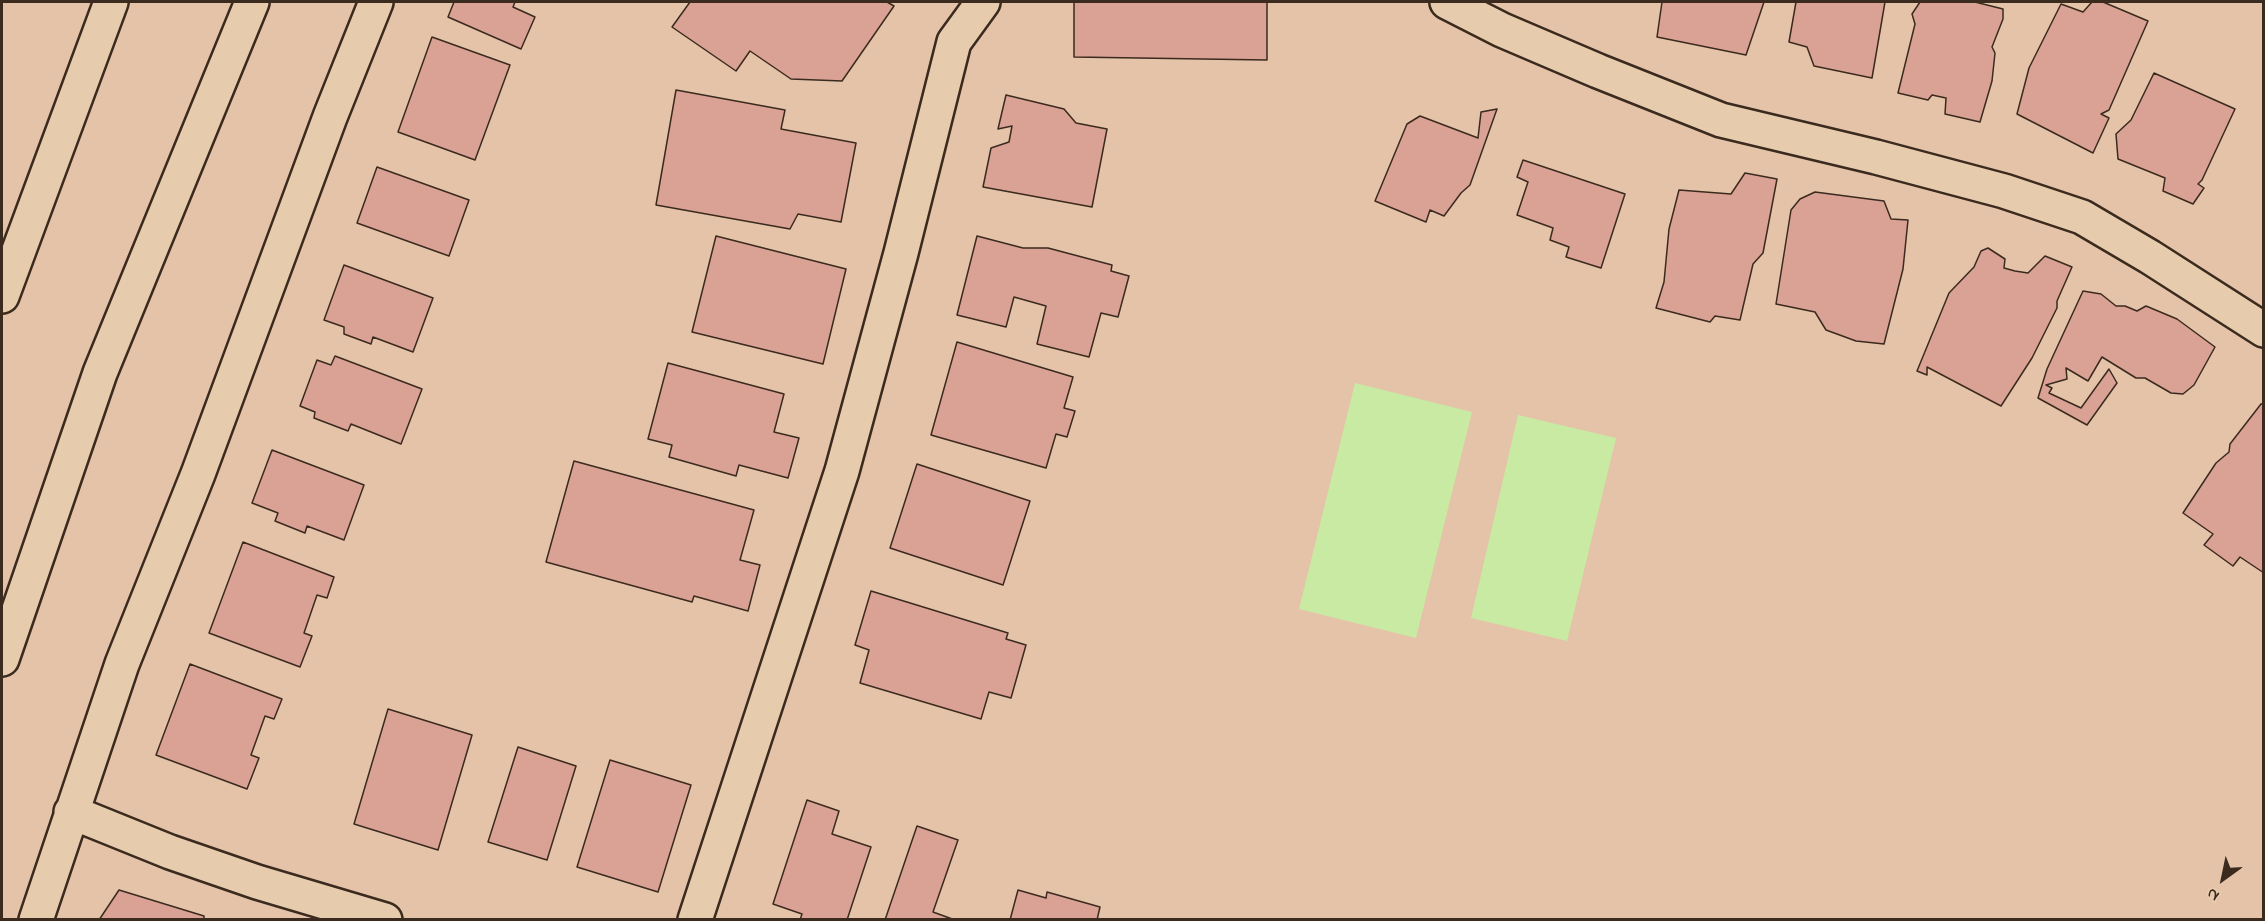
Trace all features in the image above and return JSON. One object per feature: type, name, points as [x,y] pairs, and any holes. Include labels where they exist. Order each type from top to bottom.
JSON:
[{"type":"street","points":[[2,296],[111,2]]},
{"type":"street","points":[[2,659],[100,373],[252,2]]},
{"type":"street","points":[[36,920],[122,664],[198,474],[330,117],[376,2]]},
{"type":"street","points":[[695,920],[842,471],[901,253],[954,42],[983,2]]},
{"type":"street","points":[[1447,2],[1502,30],[1721,120],[1876,156],[2004,191],[2082,217],[2150,257],[2264,330]]},
{"type":"street","points":[[71,812],[171,852],[257,882],[385,920]]},
{"type":"green space","points":[[1355,383],[1472,412],[1416,638],[1299,609]]},
{"type":"green space","points":[[1518,415],[1616,438],[1567,641],[1471,618]]},
{"type":"building","points":[[454,2],[515,2],[513,7],[535,17],[521,49],[448,17]]},
{"type":"building","points":[[690,2],[887,2],[894,6],[842,81],[791,79],[750,51],[736,71],[672,27]]},
{"type":"building","points":[[1074,2],[1267,2],[1267,60],[1074,57]]},
{"type":"building","points":[[1662,2],[1764,2],[1746,55],[1657,37]]},
{"type":"building","points":[[1796,2],[1885,2],[1872,78],[1814,66],[1807,47],[1789,42]]},
{"type":"building","points":[[1920,2],[1975,2],[2003,9],[2003,19],[1992,47],[1995,53],[1992,81],[1980,122],[1945,114],[1946,98],[1932,95],[1928,100],[1898,93],[1915,24],[1912,14]]},
{"type":"building","points":[[2092,2],[2103,2],[2148,21],[2109,110],[2101,114],[2109,118],[2093,153],[2017,114],[2029,68],[2061,4],[2083,12]]},
{"type":"building","points":[[432,37],[510,65],[475,160],[398,132]]},
{"type":"building","points":[[2154,73],[2235,109],[2202,180],[2198,184],[2204,188],[2193,204],[2163,191],[2165,178],[2118,159],[2116,134],[2131,120]]},
{"type":"building","points":[[676,90],[785,110],[781,129],[856,143],[841,222],[798,214],[790,229],[656,205]]},
{"type":"building","points":[[1006,95],[1064,109],[1076,123],[1107,129],[1092,207],[983,187],[991,148],[1009,142],[1012,126],[998,129]]},
{"type":"building","points":[[1497,109],[1470,185],[1444,216],[1430,210],[1426,222],[1375,201],[1407,124],[1420,116],[1478,138],[1481,112]]},
{"type":"building","points":[[1523,160],[1625,194],[1601,268],[1566,257],[1569,247],[1550,240],[1553,228],[1517,215],[1528,182],[1517,177]]},
{"type":"building","points":[[377,167],[469,200],[449,256],[357,223]]},
{"type":"building","points":[[1745,173],[1777,179],[1763,253],[1753,264],[1740,320],[1715,316],[1710,322],[1656,308],[1664,282],[1669,229],[1679,190],[1731,194]]},
{"type":"building","points":[[1815,192],[1884,201],[1891,219],[1908,220],[1903,269],[1884,344],[1856,341],[1826,330],[1815,312],[1776,304],[1791,210],[1800,199]]},
{"type":"building","points":[[716,236],[846,269],[823,364],[692,332]]},
{"type":"building","points":[[977,236],[1023,248],[1048,248],[1112,265],[1111,271],[1129,276],[1118,317],[1101,313],[1089,357],[1037,344],[1046,306],[1014,297],[1006,327],[957,315]]},
{"type":"building","points":[[1988,248],[2005,259],[2004,268],[2015,271],[2028,273],[2045,256],[2072,267],[2057,301],[2057,308],[2032,358],[2001,406],[1927,367],[1927,375],[1917,371],[1949,293],[1974,267],[1981,251]]},
{"type":"building","points":[[344,265],[433,298],[413,352],[373,337],[371,344],[344,334],[344,327],[324,320]]},
{"type":"building","points":[[2083,291],[2101,294],[2116,306],[2125,306],[2137,311],[2146,306],[2177,319],[2215,347],[2194,385],[2183,394],[2171,393],[2145,378],[2136,378],[2102,357],[2088,381],[2066,368],[2067,379],[2046,385],[2052,388],[2049,393],[2081,408],[2109,369],[2117,383],[2087,425],[2038,398],[2047,369]]},
{"type":"building","points":[[957,342],[1073,377],[1064,408],[1075,411],[1067,437],[1056,434],[1046,468],[931,435]]},
{"type":"building","points":[[335,356],[422,389],[401,444],[351,424],[348,431],[314,418],[315,412],[300,406],[317,360],[331,365]]},
{"type":"building","points":[[668,363],[784,394],[774,432],[799,438],[788,478],[739,465],[736,476],[669,457],[672,445],[648,439]]},
{"type":"building","points":[[2261,404],[2264,404],[2264,573],[2240,557],[2233,566],[2204,545],[2213,534],[2183,513],[2216,463],[2229,452],[2230,444]]},
{"type":"building","points":[[272,450],[364,485],[344,540],[307,526],[305,533],[275,521],[278,513],[252,503]]},
{"type":"building","points":[[574,461],[754,510],[740,560],[760,565],[748,611],[694,596],[692,602],[546,562]]},
{"type":"building","points":[[917,464],[1030,501],[1003,585],[890,548]]},
{"type":"building","points":[[243,542],[334,577],[327,598],[317,595],[304,633],[312,636],[300,667],[209,633]]},
{"type":"building","points":[[871,591],[1008,633],[1006,639],[1026,645],[1011,698],[989,692],[981,719],[860,683],[869,650],[855,645]]},
{"type":"building","points":[[190,664],[282,699],[274,719],[265,716],[251,755],[259,758],[247,789],[156,755]]},
{"type":"building","points":[[388,709],[472,735],[438,850],[354,824]]},
{"type":"building","points":[[518,747],[576,766],[547,860],[488,842]]},
{"type":"building","points":[[610,760],[691,785],[658,892],[577,867]]},
{"type":"building","points":[[807,800],[839,811],[832,834],[871,847],[847,920],[800,920],[802,914],[773,904]]},
{"type":"building","points":[[917,826],[958,840],[933,912],[955,920],[885,920]]},
{"type":"building","points":[[119,890],[204,916],[204,920],[99,920]]},
{"type":"building","points":[[1018,890],[1046,898],[1047,892],[1100,907],[1097,920],[1010,920]]}]
